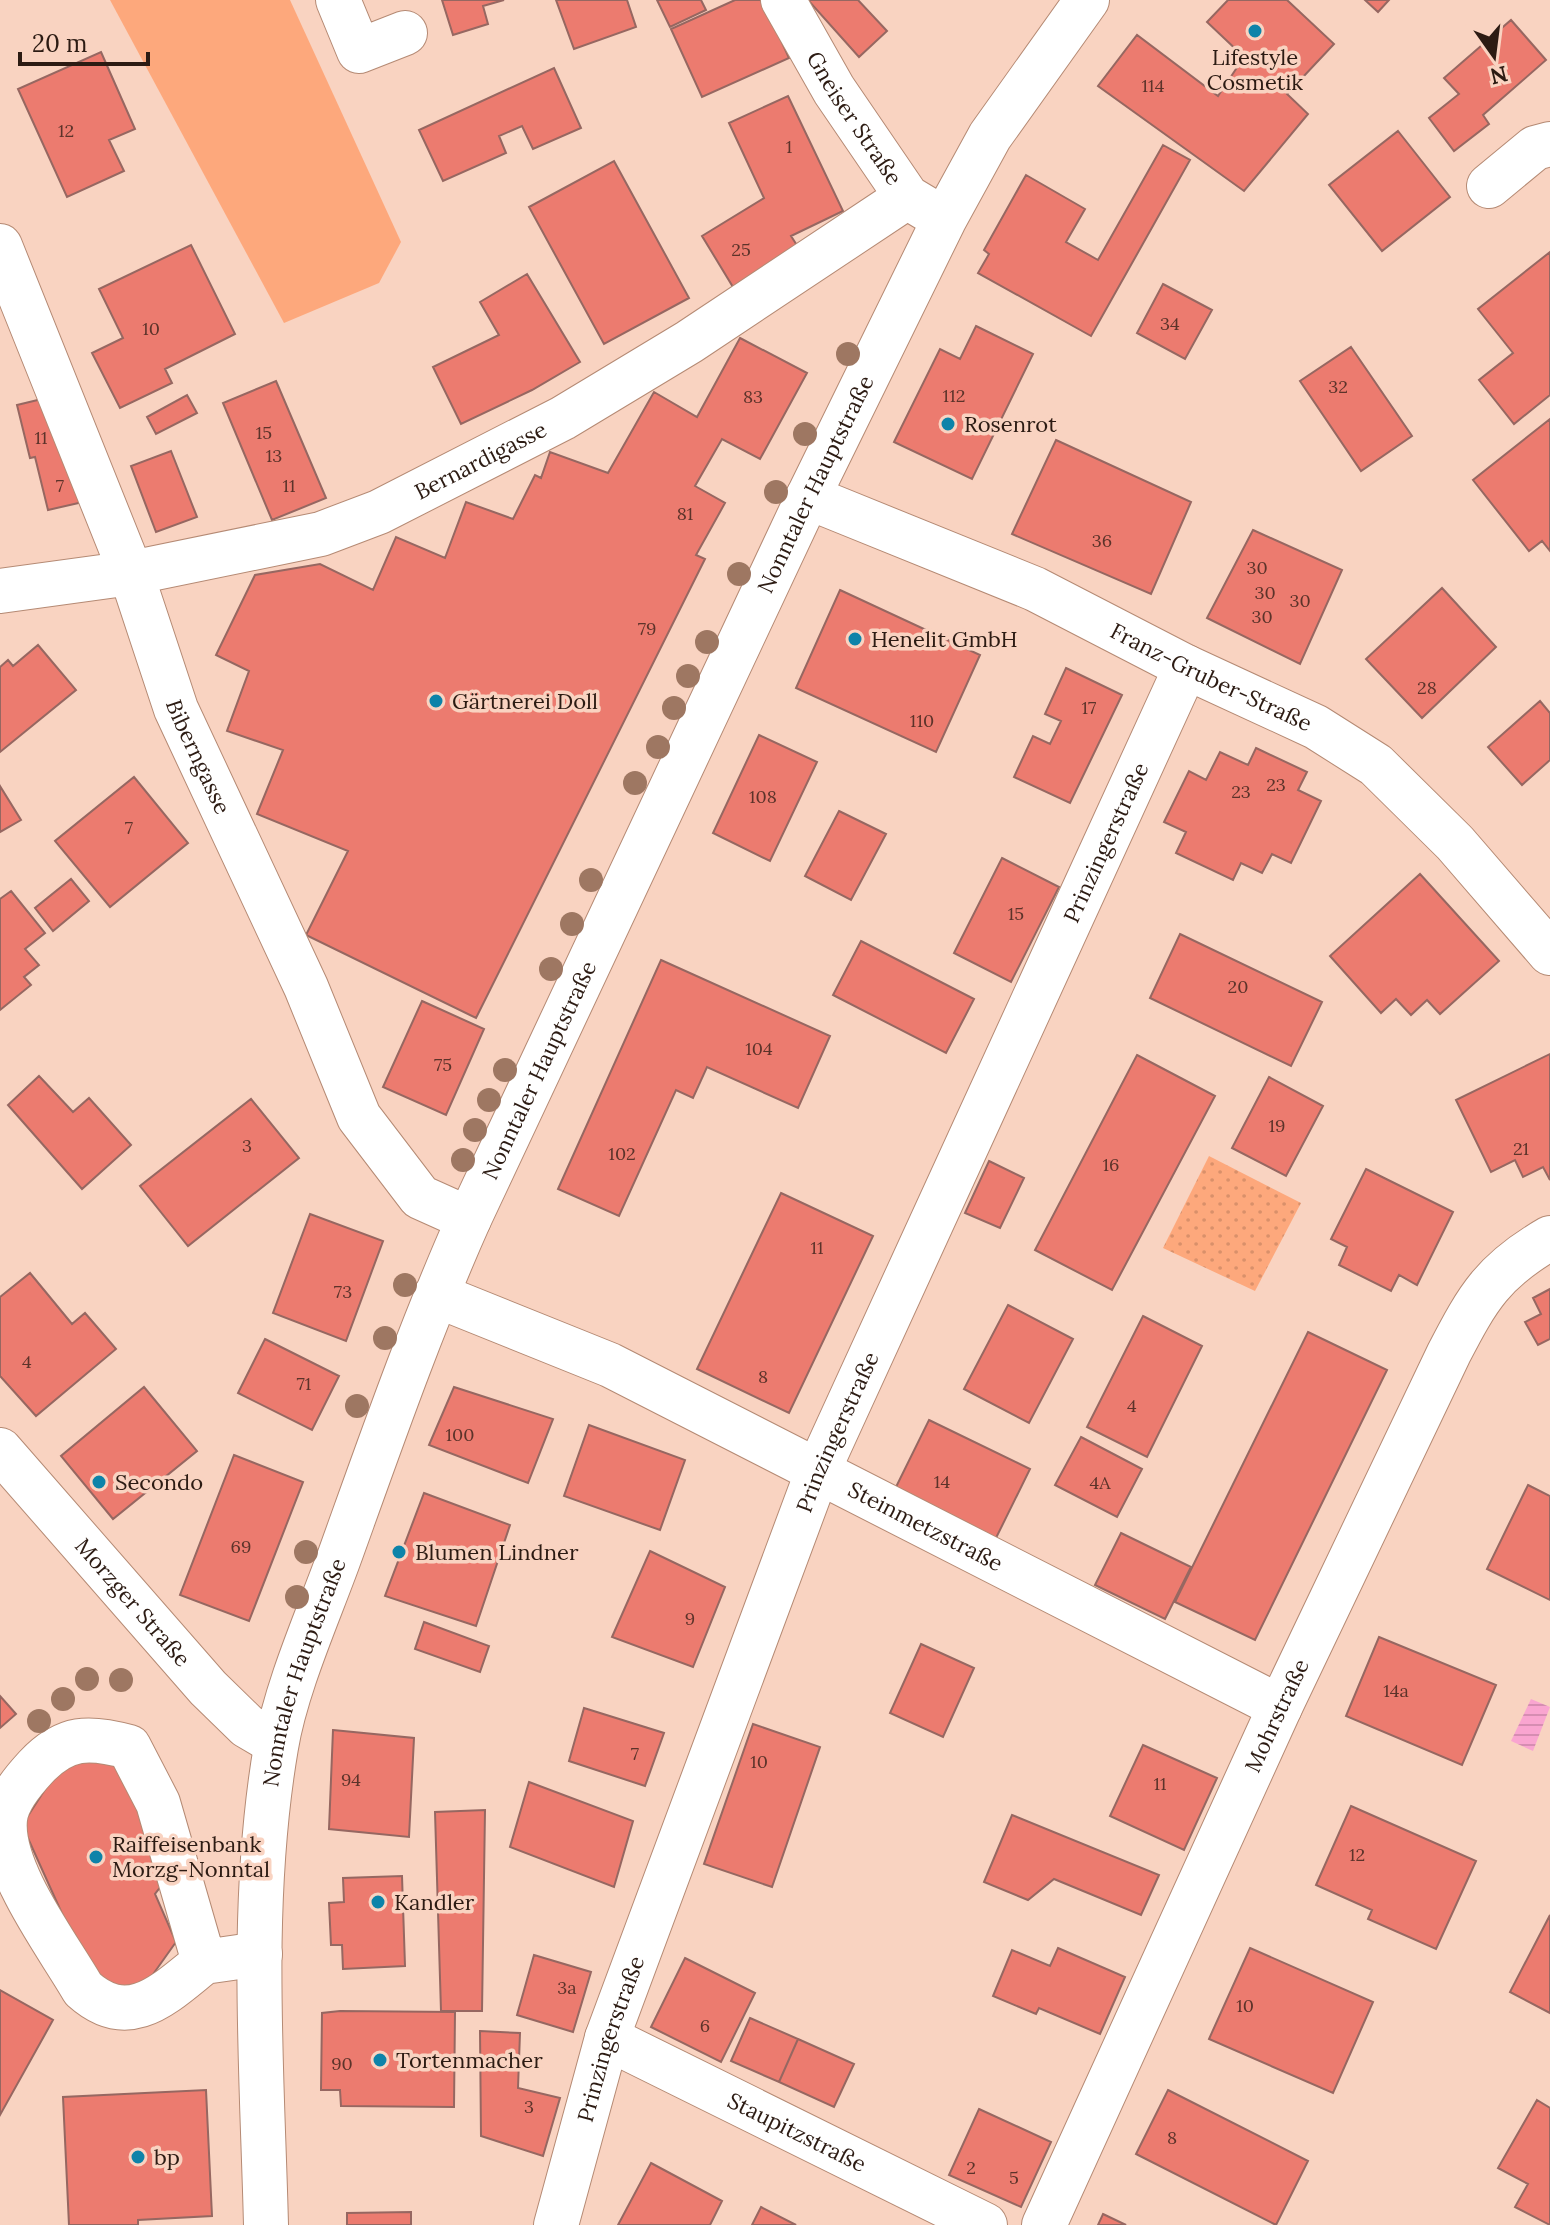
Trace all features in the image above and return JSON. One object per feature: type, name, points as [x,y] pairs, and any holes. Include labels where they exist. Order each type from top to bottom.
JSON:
[{"type":"street","points":[[338,0],[359,51],[405,33]]},
{"type":"street","name":"Gneiser Straße","points":[[783,0],[834,90],[907,197],[944,220]]},
{"type":"street","name":"Nonntaler Hauptstraße","points":[[266,2225],[260,1954],[267,1805],[276,1743],[308,1645],[436,1295],[808,497],[944,220],[990,136],[1087,0]]},
{"type":"street","points":[[1489,186],[1535,148],[1550,144]]},
{"type":"street","name":"Bernardigasse","points":[[0,591],[131,573],[321,534],[379,512],[588,403],[689,342],[907,197]]},
{"type":"street","name":"Biberngasse","points":[[0,246],[131,573],[176,709],[306,987],[359,1117],[420,1197],[469,1219]]},
{"type":"street","name":"Franz-Gruber-Straße","points":[[808,497],[1035,589],[1186,667],[1316,727],[1376,765],[1455,843],[1550,953]]},
{"type":"street","name":"Prinzingerstraße","points":[[556,2225],[607,2038],[817,1473],[1186,667]]},
{"type":"street","name":"Mohrstraße","points":[[1044,2225],[1280,1707],[1478,1297],[1515,1258],[1550,1238]]},
{"type":"street","name":"Steinmetzstraße","points":[[436,1295],[610,1365],[1280,1707]]},
{"type":"street","name":"Morzger Straße","points":[[0,1450],[208,1688],[247,1726],[276,1743]]},
{"type":"street","points":[[204,1962],[158,1803],[129,1747],[98,1738],[55,1747],[22,1782],[5,1815],[5,1843],[19,1878],[83,1989],[95,2000],[118,2008],[150,2004],[204,1962],[260,1954]]},
{"type":"street","name":"Staupitzstraße","points":[[607,2038],[985,2225]]},
{"type":"shaded area","points":[[110,0],[290,0],[401,242],[379,283],[284,323]]},
{"type":"shaded area","points":[[1209,1156],[1301,1203],[1255,1291],[1163,1248]]},
{"type":"shaded area","points":[[1531,1699],[1550,1707],[1533,1751],[1511,1741]]},
{"type":"building","points":[[442,0],[504,0],[483,6],[488,24],[453,35]]},
{"type":"building","points":[[556,0],[627,0],[636,27],[574,49]]},
{"type":"building","points":[[657,0],[701,0],[706,10],[670,27]]},
{"type":"building","points":[[735,0],[763,0],[789,58],[702,97],[671,29]]},
{"type":"building","points":[[808,0],[858,0],[887,31],[859,57]]},
{"type":"building","points":[[1228,0],[1287,0],[1334,44],[1287,94],[1308,114],[1244,191],[1098,86],[1137,35],[1218,96],[1244,57],[1207,22]]},
{"type":"building","points":[[1365,0],[1389,0],[1378,12]]},
{"type":"building","points":[[1511,20],[1546,60],[1483,115],[1489,124],[1454,151],[1429,118],[1459,94],[1444,78]]},
{"type":"building","points":[[101,52],[135,129],[109,140],[124,171],[67,197],[18,89]]},
{"type":"building","points":[[554,68],[581,128],[533,149],[522,126],[499,136],[506,153],[443,181],[419,130]]},
{"type":"building","points":[[788,96],[843,211],[791,236],[798,247],[733,287],[702,236],[764,198],[729,123]]},
{"type":"building","points":[[1398,131],[1450,197],[1382,251],[1329,185]]},
{"type":"building","points":[[1163,145],[1190,160],[1091,336],[978,273],[989,254],[984,250],[1026,175],[1085,209],[1066,242],[1098,260]]},
{"type":"building","points":[[614,161],[689,298],[604,344],[529,207]]},
{"type":"building","points":[[191,245],[235,334],[165,369],[172,383],[120,408],[92,353],[123,338],[99,289]]},
{"type":"building","points":[[1550,252],[1550,395],[1514,424],[1479,380],[1513,353],[1478,309]]},
{"type":"building","points":[[527,274],[580,362],[532,390],[461,424],[433,367],[499,335],[480,302]]},
{"type":"building","points":[[1163,284],[1212,310],[1185,359],[1137,333]]},
{"type":"building","points":[[976,326],[1033,354],[972,479],[894,442],[940,349],[960,359]]},
{"type":"building","name":"Gärtnerei Doll","points":[[740,338],[807,373],[760,459],[722,439],[695,486],[725,503],[696,555],[705,559],[476,1018],[306,935],[348,851],[257,814],[283,750],[227,731],[249,671],[216,655],[255,575],[320,564],[373,590],[396,537],[445,558],[466,502],[513,519],[535,475],[541,478],[550,452],[608,473],[654,392],[697,417]]},
{"type":"building","points":[[1351,347],[1412,436],[1361,471],[1300,381]]},
{"type":"building","points":[[276,381],[326,498],[272,520],[223,403]]},
{"type":"building","points":[[187,395],[197,413],[156,434],[147,417]]},
{"type":"building","points":[[46,398],[83,502],[48,510],[35,457],[30,458],[17,405]]},
{"type":"building","points":[[1550,419],[1550,551],[1542,541],[1529,551],[1473,480]]},
{"type":"building","points":[[1056,440],[1191,502],[1151,594],[1012,534]]},
{"type":"building","points":[[171,451],[197,517],[156,532],[131,466]]},
{"type":"building","points":[[1253,530],[1342,570],[1300,664],[1207,618]]},
{"type":"building","points":[[1442,588],[1496,647],[1422,718],[1366,659]]},
{"type":"building","points":[[840,590],[980,655],[936,752],[796,688]]},
{"type":"building","points":[[38,645],[76,690],[0,752],[0,667],[8,660],[13,666]]},
{"type":"building","points":[[1066,668],[1122,695],[1070,803],[1014,777],[1033,736],[1050,744],[1061,721],[1045,714]]},
{"type":"building","points":[[1540,701],[1550,713],[1550,760],[1522,785],[1488,747]]},
{"type":"building","points":[[759,735],[817,762],[770,861],[713,833]]},
{"type":"building","points":[[1256,748],[1307,772],[1298,790],[1321,801],[1291,863],[1272,854],[1262,873],[1241,863],[1233,880],[1176,853],[1186,832],[1164,822],[1189,771],[1206,780],[1220,752],[1248,765]]},
{"type":"building","points":[[134,777],[188,843],[110,907],[55,841]]},
{"type":"building","points":[[0,786],[21,820],[0,832]]},
{"type":"building","points":[[839,811],[886,834],[851,900],[805,876]]},
{"type":"building","points":[[1002,858],[1059,887],[1011,982],[954,953]]},
{"type":"building","points":[[1420,874],[1499,961],[1440,1014],[1427,1000],[1411,1015],[1396,999],[1381,1013],[1330,956]]},
{"type":"building","points":[[71,879],[89,901],[53,931],[35,908]]},
{"type":"building","points":[[11,891],[45,933],[25,949],[39,965],[24,977],[31,985],[0,1010],[0,899]]},
{"type":"building","points":[[1180,934],[1322,1002],[1291,1066],[1150,998]]},
{"type":"building","points":[[861,941],[974,999],[946,1053],[833,995]]},
{"type":"building","points":[[661,960],[830,1036],[798,1108],[707,1067],[693,1098],[676,1090],[619,1216],[558,1189]]},
{"type":"building","points":[[422,1001],[484,1029],[446,1115],[383,1087]]},
{"type":"building","points":[[1550,1054],[1550,1180],[1543,1167],[1523,1177],[1515,1160],[1491,1172],[1456,1100]]},
{"type":"building","points":[[1137,1055],[1215,1096],[1112,1290],[1035,1250]]},
{"type":"building","points":[[39,1076],[73,1112],[89,1098],[131,1145],[82,1189],[8,1105]]},
{"type":"building","points":[[1269,1077],[1323,1106],[1286,1176],[1232,1148]]},
{"type":"building","points":[[251,1099],[299,1158],[188,1246],[140,1186]]},
{"type":"building","points":[[989,1161],[1024,1178],[1000,1228],[965,1213]]},
{"type":"building","points":[[1366,1169],[1453,1212],[1417,1285],[1399,1275],[1391,1291],[1339,1265],[1347,1247],[1331,1239]]},
{"type":"building","points":[[781,1193],[873,1236],[789,1413],[697,1369]]},
{"type":"building","points":[[310,1214],[383,1241],[346,1341],[273,1313]]},
{"type":"building","points":[[30,1273],[72,1324],[85,1313],[116,1349],[36,1416],[0,1376],[0,1297]]},
{"type":"building","points":[[1550,1289],[1550,1339],[1538,1345],[1525,1322],[1541,1314],[1533,1298]]},
{"type":"building","points":[[1008,1305],[1073,1339],[1029,1423],[964,1389]]},
{"type":"building","points":[[1143,1316],[1202,1346],[1147,1457],[1087,1427]]},
{"type":"building","points":[[1308,1332],[1387,1370],[1255,1640],[1175,1602]]},
{"type":"building","points":[[265,1339],[339,1376],[312,1430],[238,1393]]},
{"type":"building","points":[[144,1387],[197,1451],[113,1519],[61,1456]]},
{"type":"building","points":[[454,1387],[553,1419],[528,1483],[429,1445]]},
{"type":"building","points":[[929,1420],[1030,1469],[995,1540],[894,1491]]},
{"type":"building","points":[[589,1425],[685,1460],[660,1530],[564,1496]]},
{"type":"building","points":[[1081,1437],[1142,1469],[1117,1517],[1055,1485]]},
{"type":"building","points":[[234,1455],[303,1482],[249,1621],[180,1595]]},
{"type":"building","points":[[1528,1485],[1550,1496],[1550,1600],[1487,1569]]},
{"type":"building","points":[[424,1493],[510,1525],[476,1626],[385,1596]]},
{"type":"building","points":[[1121,1533],[1191,1567],[1165,1619],[1095,1585]]},
{"type":"building","points":[[650,1551],[725,1587],[693,1667],[612,1637]]},
{"type":"building","points":[[424,1622],[489,1646],[480,1672],[415,1649]]},
{"type":"building","points":[[1379,1637],[1496,1685],[1462,1765],[1346,1716]]},
{"type":"building","points":[[921,1644],[974,1668],[943,1737],[890,1713]]},
{"type":"building","points":[[0,1696],[16,1714],[0,1728]]},
{"type":"building","points":[[584,1708],[664,1733],[645,1786],[569,1761]]},
{"type":"building","points":[[753,1724],[820,1747],[772,1887],[704,1864]]},
{"type":"building","points":[[333,1730],[414,1738],[409,1837],[329,1829]]},
{"type":"building","points":[[1143,1745],[1217,1778],[1184,1850],[1110,1816]]},
{"type":"building","name":"Raiffeisenbank Morzg-Nonntal","points":[[66,1757],[126,1759],[165,1881],[155,1894],[176,1942],[139,1994],[96,1989],[22,1825]]},
{"type":"building","points":[[529,1782],[633,1821],[614,1887],[510,1847]]},
{"type":"building","points":[[1351,1806],[1476,1861],[1436,1949],[1368,1919],[1372,1910],[1316,1885]]},
{"type":"building","points":[[485,1810],[482,2011],[441,2011],[435,1812]]},
{"type":"building","points":[[1012,1815],[1159,1875],[1141,1915],[1054,1879],[1028,1900],[984,1882]]},
{"type":"building","points":[[402,1876],[405,1966],[343,1969],[342,1945],[331,1945],[329,1903],[344,1902],[343,1878]]},
{"type":"building","points":[[1550,1915],[1550,2013],[1510,1992]]},
{"type":"building","points":[[1058,1948],[1125,1977],[1100,2034],[1039,2008],[1036,2014],[993,1996],[1012,1950],[1050,1966]]},
{"type":"building","points":[[1250,1948],[1373,2002],[1333,2093],[1209,2039]]},
{"type":"building","points":[[534,1955],[591,1972],[573,2032],[517,2015]]},
{"type":"building","points":[[685,1958],[755,1993],[721,2062],[651,2027]]},
{"type":"building","points":[[0,1990],[53,2020],[0,2115]]},
{"type":"building","points":[[455,2012],[454,2107],[341,2106],[340,2090],[321,2090],[322,2013]]},
{"type":"building","points":[[750,2018],[798,2039],[779,2082],[731,2061]]},
{"type":"building","points":[[480,2031],[520,2033],[518,2088],[560,2098],[543,2156],[481,2136]]},
{"type":"building","points":[[798,2039],[854,2064],[834,2107],[779,2082]]},
{"type":"building","name":"bp","points":[[206,2090],[212,2216],[138,2220],[138,2225],[69,2225],[63,2097]]},
{"type":"building","points":[[1168,2090],[1308,2161],[1276,2225],[1136,2154]]},
{"type":"building","points":[[1537,2100],[1550,2108],[1550,2225],[1515,2207],[1528,2184],[1498,2168]]},
{"type":"building","points":[[979,2109],[1051,2142],[1021,2207],[949,2175]]},
{"type":"building","points":[[651,2163],[722,2201],[710,2225],[618,2225]]},
{"type":"building","points":[[761,2207],[796,2225],[752,2225]]},
{"type":"building","points":[[411,2212],[411,2225],[347,2225],[347,2213]]},
{"type":"building","points":[[1103,2214],[1126,2225],[1098,2225]]},
{"type":"place","name":"Lifestyle Cosmetik","points":[[1255,31]]},
{"type":"place","name":"Rosenrot","points":[[948,424]]},
{"type":"place","name":"Henelit GmbH","points":[[855,639]]},
{"type":"place","name":"Gärtnerei Doll","points":[[436,701]]},
{"type":"place","name":"Secondo","points":[[99,1482]]},
{"type":"place","name":"Blumen Lindner","points":[[399,1552]]},
{"type":"place","name":"Raiffeisenbank Morzg-Nonntal","points":[[96,1857]]},
{"type":"place","name":"Kandler","points":[[378,1902]]},
{"type":"place","name":"Tortenmacher","points":[[380,2060]]},
{"type":"place","name":"bp","points":[[138,2157]]}]
